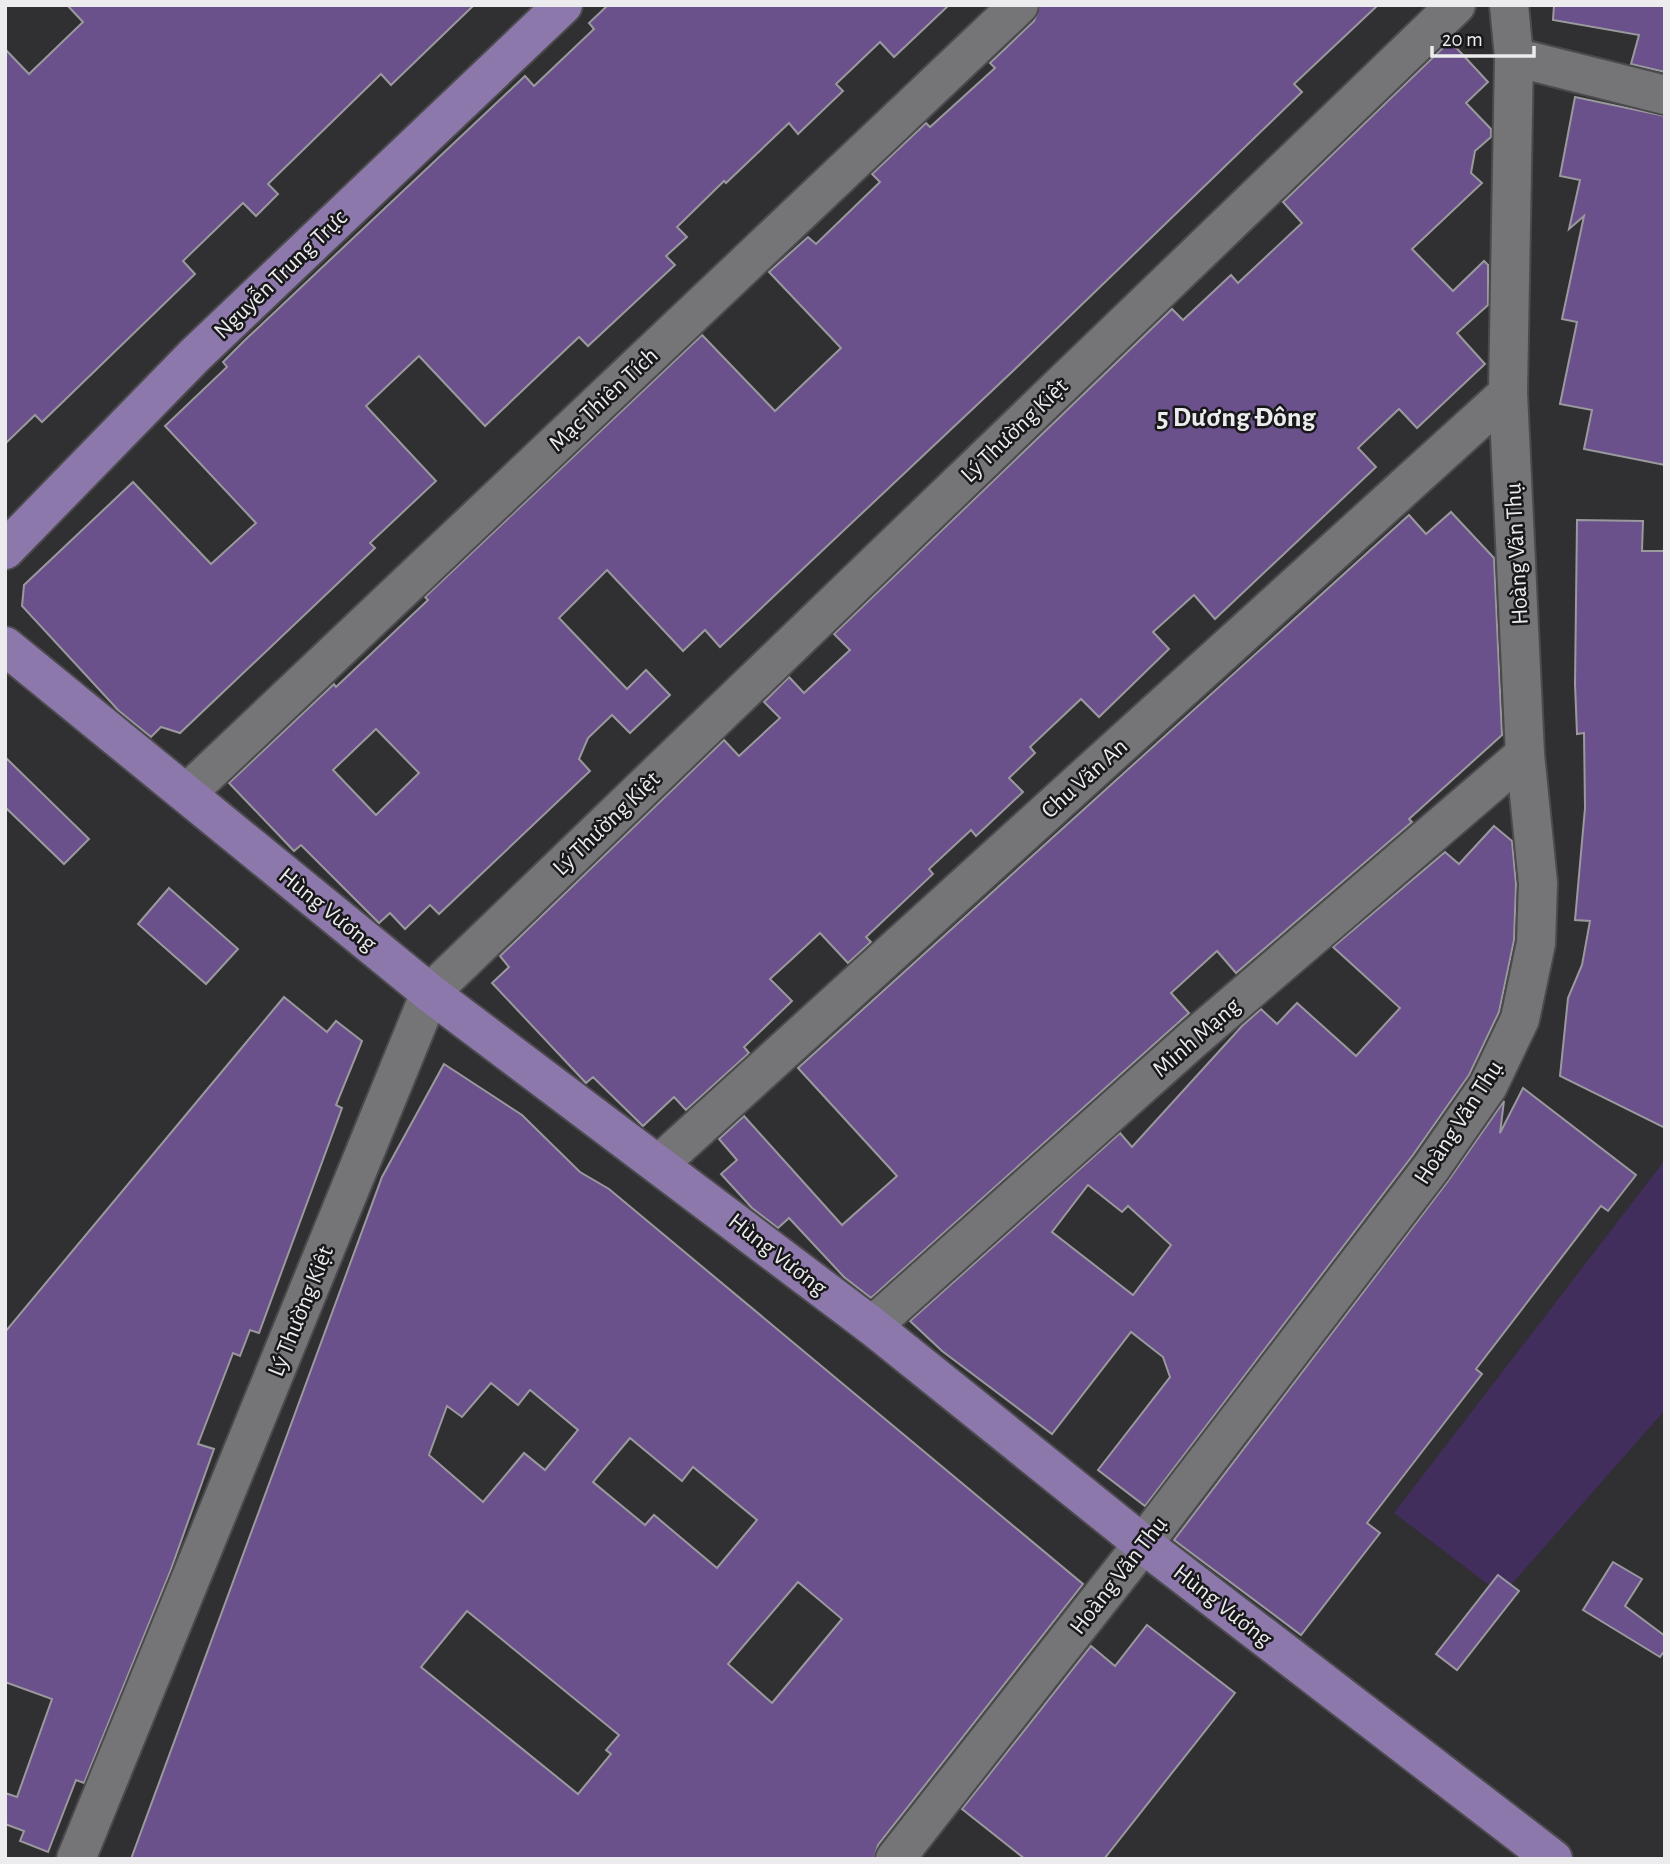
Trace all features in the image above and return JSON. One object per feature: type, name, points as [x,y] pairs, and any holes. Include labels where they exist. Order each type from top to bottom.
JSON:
[{"type":"main road","name":"Nguyễn Trung Trực","points":[[5,550],[194,356],[563,5]]},
{"type":"main road","name":"Hùng Vương","points":[[5,646],[430,993],[660,1163],[872,1326],[1143,1544],[1553,1859]]},
{"type":"street","name":"Mạc Thiên Tích","points":[[187,793],[1019,5]]},
{"type":"street","name":"Lý Thường Kiệt","points":[[76,1859],[430,993],[1456,5]]},
{"type":"street","name":"Hoàng Văn Thụ","points":[[895,1859],[1143,1544],[1431,1168],[1488,1086],[1520,1019],[1536,943],[1538,883],[1525,754],[1508,393],[1514,57],[1509,5]]},
{"type":"street","points":[[1514,57],[1665,95]]},
{"type":"street","name":"Chu Văn An","points":[[660,1163],[1508,393]]},
{"type":"street","name":"Minh Mạng","points":[[872,1326],[1193,1039],[1525,754]]},
{"type":"shaded area","points":[[1665,1160],[1665,1410],[1502,1595],[1394,1513]]},
{"type":"building","points":[[67,5],[474,5],[391,85],[381,74],[268,184],[278,194],[256,216],[243,203],[183,261],[195,274],[42,422],[35,415],[5,444],[5,49],[29,74],[83,22]]},
{"type":"building","points":[[608,5],[949,5],[894,57],[880,42],[836,84],[843,91],[798,134],[789,123],[726,183],[724,181],[677,227],[687,237],[666,256],[675,265],[588,346],[579,337],[485,426],[419,356],[366,406],[436,481],[370,543],[375,548],[180,733],[161,727],[151,737],[119,711],[22,606],[24,585],[133,482],[211,564],[256,523],[165,426],[227,367],[223,362],[244,341],[525,76],[534,86],[594,29],[589,23]]},
{"type":"building","points":[[1040,5],[1378,5],[1294,84],[1302,92],[1014,370],[720,647],[705,630],[683,651],[607,570],[559,618],[627,689],[646,670],[670,695],[630,733],[612,715],[588,738],[579,759],[590,771],[439,914],[430,905],[405,929],[390,913],[379,923],[301,845],[294,851],[229,783],[428,600],[425,597],[702,335],[775,411],[841,348],[769,272],[808,237],[816,244],[880,182],[872,174],[926,123],[930,127],[995,68],[990,63],[1034,21]],"holes":[[[376,729],[419,773],[376,815],[333,770]]]},
{"type":"building","points":[[1554,5],[1665,5],[1665,72],[1631,64],[1639,35],[1553,20]]},
{"type":"building","points":[[1450,41],[1488,82],[1466,103],[1491,129],[1491,137],[1475,151],[1471,173],[1482,183],[1412,249],[1453,291],[1484,261],[1488,265],[1488,305],[1457,333],[1485,364],[1417,428],[1399,409],[1358,448],[1376,467],[1215,619],[1194,595],[1153,632],[1169,649],[1099,717],[1081,699],[1030,747],[1035,753],[1009,778],[1023,792],[976,836],[971,830],[929,869],[933,874],[866,937],[871,942],[848,963],[820,933],[770,979],[792,1001],[744,1047],[749,1053],[686,1110],[674,1097],[643,1126],[593,1077],[586,1083],[492,983],[509,967],[500,956],[724,740],[739,756],[780,718],[764,702],[789,677],[804,693],[850,650],[834,634],[1172,309],[1183,320],[1231,275],[1238,283],[1302,223],[1283,202]]},
{"type":"building","points":[[1575,97],[1665,116],[1665,465],[1584,449],[1592,410],[1560,404],[1577,322],[1562,319],[1584,216],[1569,229],[1580,180],[1560,176]]},
{"type":"building","points":[[1451,512],[1494,558],[1502,735],[1409,819],[1412,822],[1236,973],[1217,951],[1171,993],[1189,1013],[871,1298],[844,1277],[789,1218],[778,1228],[752,1208],[721,1174],[737,1160],[719,1139],[744,1116],[842,1225],[897,1176],[798,1068],[1409,515],[1426,534]]},
{"type":"building","points":[[1577,520],[1643,521],[1642,551],[1665,551],[1665,1128],[1560,1076],[1568,998],[1582,965],[1590,921],[1575,920],[1585,808],[1584,733],[1577,734],[1575,684]]},
{"type":"building","points":[[5,757],[89,839],[64,864],[5,807]]},
{"type":"building","points":[[1494,826],[1512,841],[1516,884],[1514,940],[1499,1012],[1469,1075],[1413,1155],[1145,1506],[1098,1470],[1170,1377],[1163,1357],[1131,1332],[1052,1434],[942,1351],[910,1321],[1120,1133],[1132,1147],[1242,1026],[1261,1009],[1277,1024],[1297,1003],[1356,1056],[1400,1008],[1333,947],[1445,852],[1459,864]],"holes":[[[1088,1185],[1122,1212],[1128,1206],[1171,1245],[1133,1295],[1052,1232]]]},
{"type":"building","points":[[169,888],[238,949],[206,984],[138,924]]},
{"type":"building","points":[[284,997],[327,1032],[336,1021],[362,1041],[336,1105],[342,1108],[259,1333],[250,1330],[240,1356],[233,1353],[198,1444],[214,1449],[170,1572],[84,1783],[76,1780],[48,1852],[20,1841],[24,1831],[5,1824],[5,1793],[17,1797],[52,1699],[5,1682],[5,1332]]},
{"type":"building","points":[[444,1064],[522,1115],[580,1172],[609,1189],[1083,1584],[878,1845],[874,1859],[131,1859],[382,1177]],"holes":[[[491,1383],[518,1405],[530,1390],[578,1430],[545,1470],[524,1453],[483,1502],[429,1455],[447,1406],[462,1417]],[[630,1438],[682,1481],[693,1467],[757,1520],[717,1568],[654,1515],[645,1525],[593,1482]],[[798,1582],[842,1619],[772,1703],[728,1664]],[[467,1611],[619,1735],[606,1750],[611,1754],[578,1794],[421,1667]]]},
{"type":"building","points":[[1523,1088],[1636,1175],[1608,1211],[1601,1206],[1476,1369],[1482,1374],[1367,1523],[1380,1533],[1301,1635],[1174,1540],[1448,1181],[1504,1101],[1500,1133]]},
{"type":"building","points":[[1613,1562],[1642,1579],[1625,1606],[1665,1636],[1665,1650],[1660,1657],[1583,1610]]},
{"type":"building","points":[[1498,1575],[1519,1591],[1457,1670],[1436,1654]]},
{"type":"building","points":[[1147,1625],[1235,1693],[1104,1859],[1025,1859],[962,1809],[1091,1646],[1115,1666]]},
{"type":"district","name":"5 Dương Đông","points":[[1236,416]]}]
